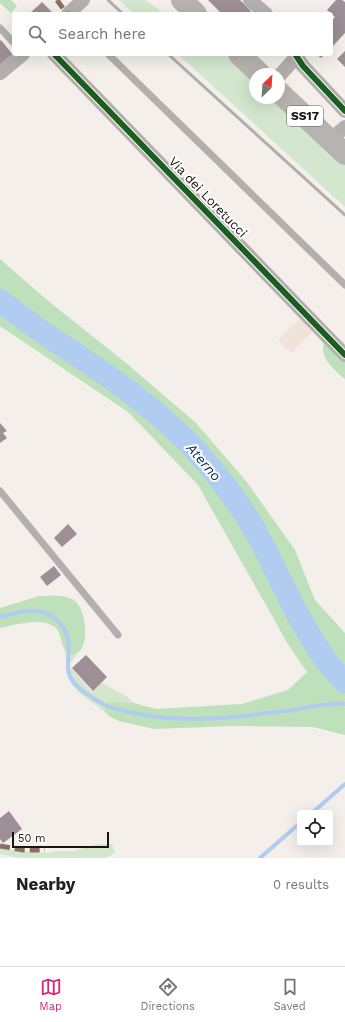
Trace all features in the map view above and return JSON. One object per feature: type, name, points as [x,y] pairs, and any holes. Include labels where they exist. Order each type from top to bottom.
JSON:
[{"type":"main road","points":[[182,0],[194,12]]},
{"type":"main road","points":[[241,56],[254,68]]},
{"type":"main road","name":"SS17","points":[[285,97],[340,140]]},
{"type":"street","points":[[70,12],[84,0]]},
{"type":"street","points":[[250,0],[264,12]]},
{"type":"street","points":[[0,73],[21,56]]},
{"type":"street","name":"Via dei Loretucci","points":[[56,56],[345,355]]},
{"type":"street","points":[[285,69],[295,56]]},
{"type":"street","points":[[297,56],[306,70],[345,111]]},
{"type":"lane","points":[[0,28],[12,41]]},
{"type":"lane","points":[[110,56],[345,285]]},
{"type":"lane","points":[[0,491],[118,635]]},
{"type":"shaded area","points":[[303,316],[316,329],[291,353],[278,340]]},
{"type":"green space","points":[[0,0],[11,0],[17,6],[11,13],[0,3]]},
{"type":"green space","points":[[119,0],[145,0],[162,12],[132,12]]},
{"type":"green space","points":[[180,56],[227,56],[249,73],[249,104],[281,104],[345,164],[345,207]]},
{"type":"green space","points":[[0,259],[47,300],[126,363],[196,423],[246,481],[295,550],[315,600],[345,633],[345,735],[313,727],[232,726],[154,729],[119,721],[109,716],[105,712],[105,706],[108,703],[113,702],[134,703],[156,709],[242,704],[288,690],[307,672],[289,646],[198,485],[128,412],[0,326]]},
{"type":"green space","points":[[324,342],[345,357],[345,379],[328,363],[323,348]]},
{"type":"green space","points":[[39,596],[67,597],[79,605],[84,619],[85,636],[84,643],[77,653],[72,655],[65,651],[58,631],[50,624],[29,622],[0,628],[0,608]]},
{"type":"green space","points":[[65,652],[77,654],[70,664],[71,668],[92,692],[102,683],[126,696],[134,703],[113,702],[105,706],[105,712],[87,699],[76,690],[69,678]]},
{"type":"green space","points":[[97,844],[112,844],[115,853],[105,858],[21,858],[0,854],[0,848],[26,852],[47,853],[57,851],[74,851]]},
{"type":"building","points":[[208,0],[240,0],[251,11],[250,12],[220,12]]},
{"type":"building","points":[[336,0],[342,0],[345,2],[345,33],[333,46],[333,19],[335,17],[333,15],[333,12],[327,10]]},
{"type":"building","points":[[42,2],[52,12],[31,12]]},
{"type":"building","points":[[1,40],[12,56],[0,66]]},
{"type":"building","points":[[345,51],[345,67],[337,59]]},
{"type":"building","points":[[0,423],[7,431],[3,433],[7,438],[0,443]]},
{"type":"building","points":[[68,524],[77,534],[62,547],[54,538]]},
{"type":"building","points":[[54,566],[61,575],[47,586],[40,577]]},
{"type":"building","points":[[86,655],[107,677],[93,691],[72,668]]},
{"type":"building","points":[[9,811],[22,829],[3,843],[0,839],[0,818]]},
{"type":"waterway","name":"Aterno","points":[[0,300],[35,327],[111,378],[142,401],[198,453],[239,505],[258,535],[309,635],[332,668],[345,682]]},
{"type":"waterway","points":[[0,617],[33,611],[41,612],[53,617],[63,627],[66,633],[69,647],[68,668],[72,680],[94,699],[119,710],[149,716],[191,719],[274,713],[326,704],[345,704]]},
{"type":"waterway","points":[[315,810],[345,784]]},
{"type":"waterway","points":[[260,858],[297,826]]},
{"type":"railway","points":[[108,0],[121,12]]},
{"type":"railway","points":[[170,56],[345,215]]},
{"type":"marked path","points":[[57,0],[66,12]]},
{"type":"marked path","points":[[0,846],[24,850],[45,850]]},
{"type":"cycle path","points":[[56,56],[345,355]]},
{"type":"cycle path","points":[[296,56],[303,66],[345,111]]}]
